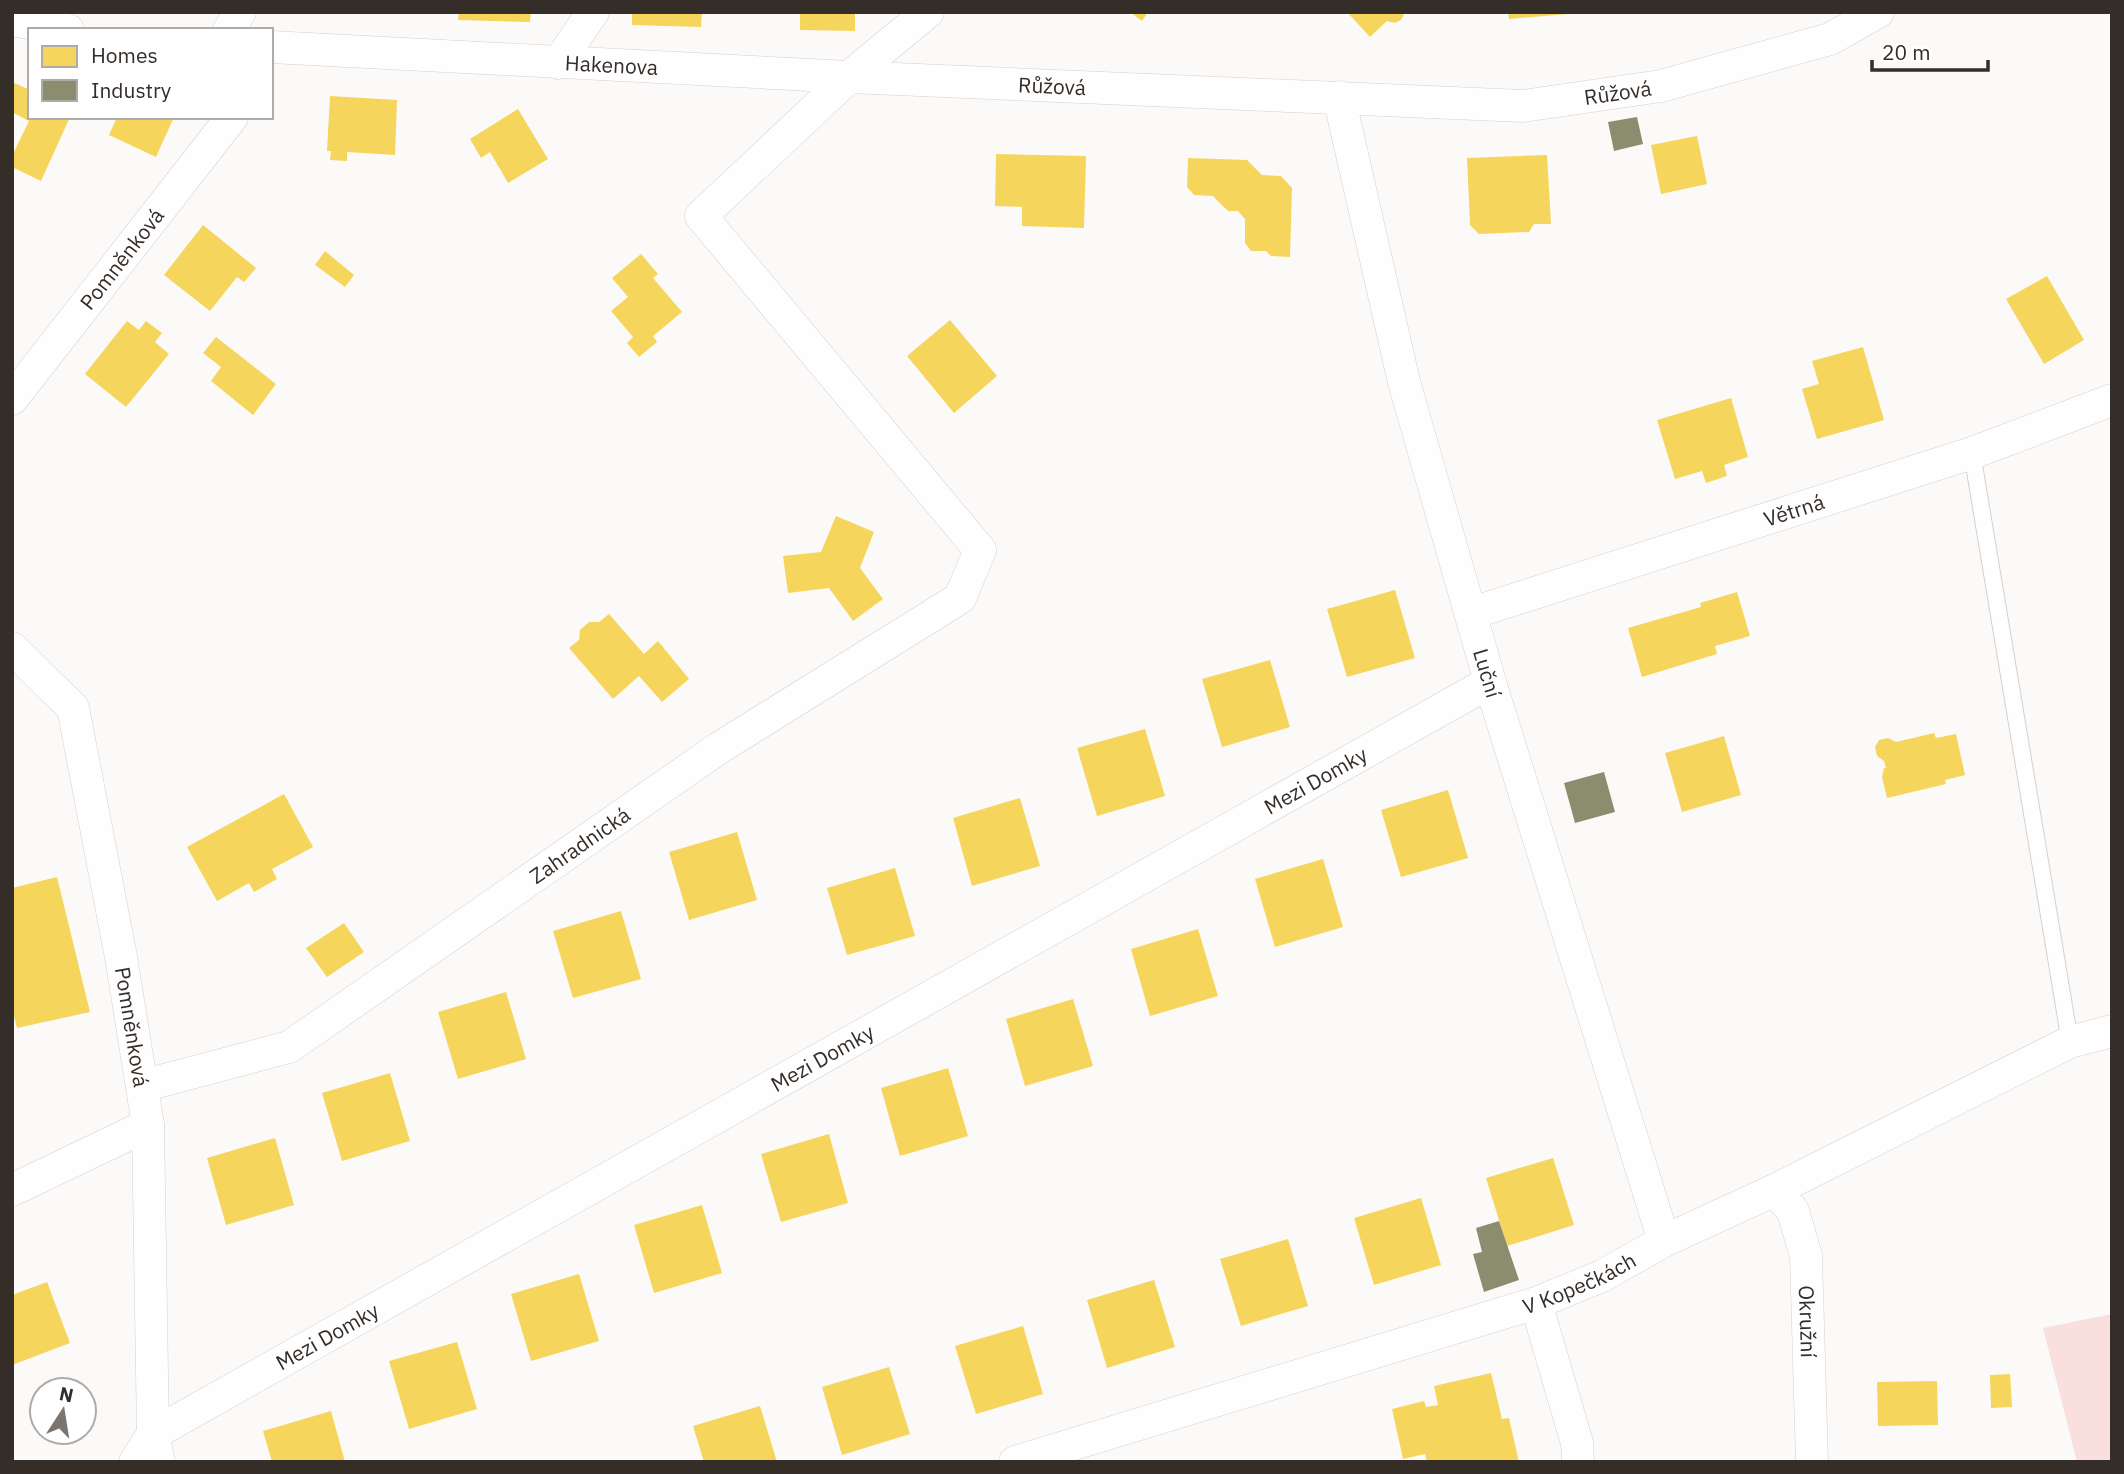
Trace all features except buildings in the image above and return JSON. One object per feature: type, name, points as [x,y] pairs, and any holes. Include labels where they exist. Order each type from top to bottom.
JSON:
[{"type":"street","points":[[230,28],[240,12]]},
{"type":"street","points":[[558,63],[593,12]]},
{"type":"street","points":[[849,77],[928,12]]},
{"type":"street","name":"Růžová","points":[[849,77],[1523,106],[1661,86],[1830,38],[1878,12]]},
{"type":"street","points":[[12,20],[57,28]]},
{"type":"street","name":"Hakenova","points":[[276,54],[558,63],[849,77]]},
{"type":"street","name":"Zahradnická","points":[[142,1086],[289,1047],[719,748],[960,598],[980,550],[701,216],[849,77]]},
{"type":"street","name":"Luční","points":[[1339,97],[1404,382],[1490,682],[1664,1241]]},
{"type":"street","name":"Pomněnková","points":[[12,399],[230,119]]},
{"type":"street","name":"Větrná","points":[[1472,613],[1972,453],[2112,400]]},
{"type":"street","name":"Pomněnková","points":[[12,648],[73,708],[121,957],[148,1125],[156,1448]]},
{"type":"street","name":"Mezi Domky","points":[[156,1448],[1490,682]]},
{"type":"street","name":"V Kopečkách","points":[[1015,1462],[1536,1303],[1602,1276],[1664,1241],[1775,1189],[2070,1042],[2112,1031]]},
{"type":"street","points":[[12,1190],[148,1125]]},
{"type":"street","name":"Okružní","points":[[1775,1189],[1793,1211],[1806,1256],[1812,1462]]},
{"type":"street","points":[[1536,1303],[1577,1443],[1578,1462]]},
{"type":"street","points":[[135,1462],[156,1448]]},
{"type":"lane","points":[[1972,453],[2070,1042]]},
{"type":"shaded area","points":[[2112,1314],[2112,1462],[2077,1462],[2043,1328]]}]
